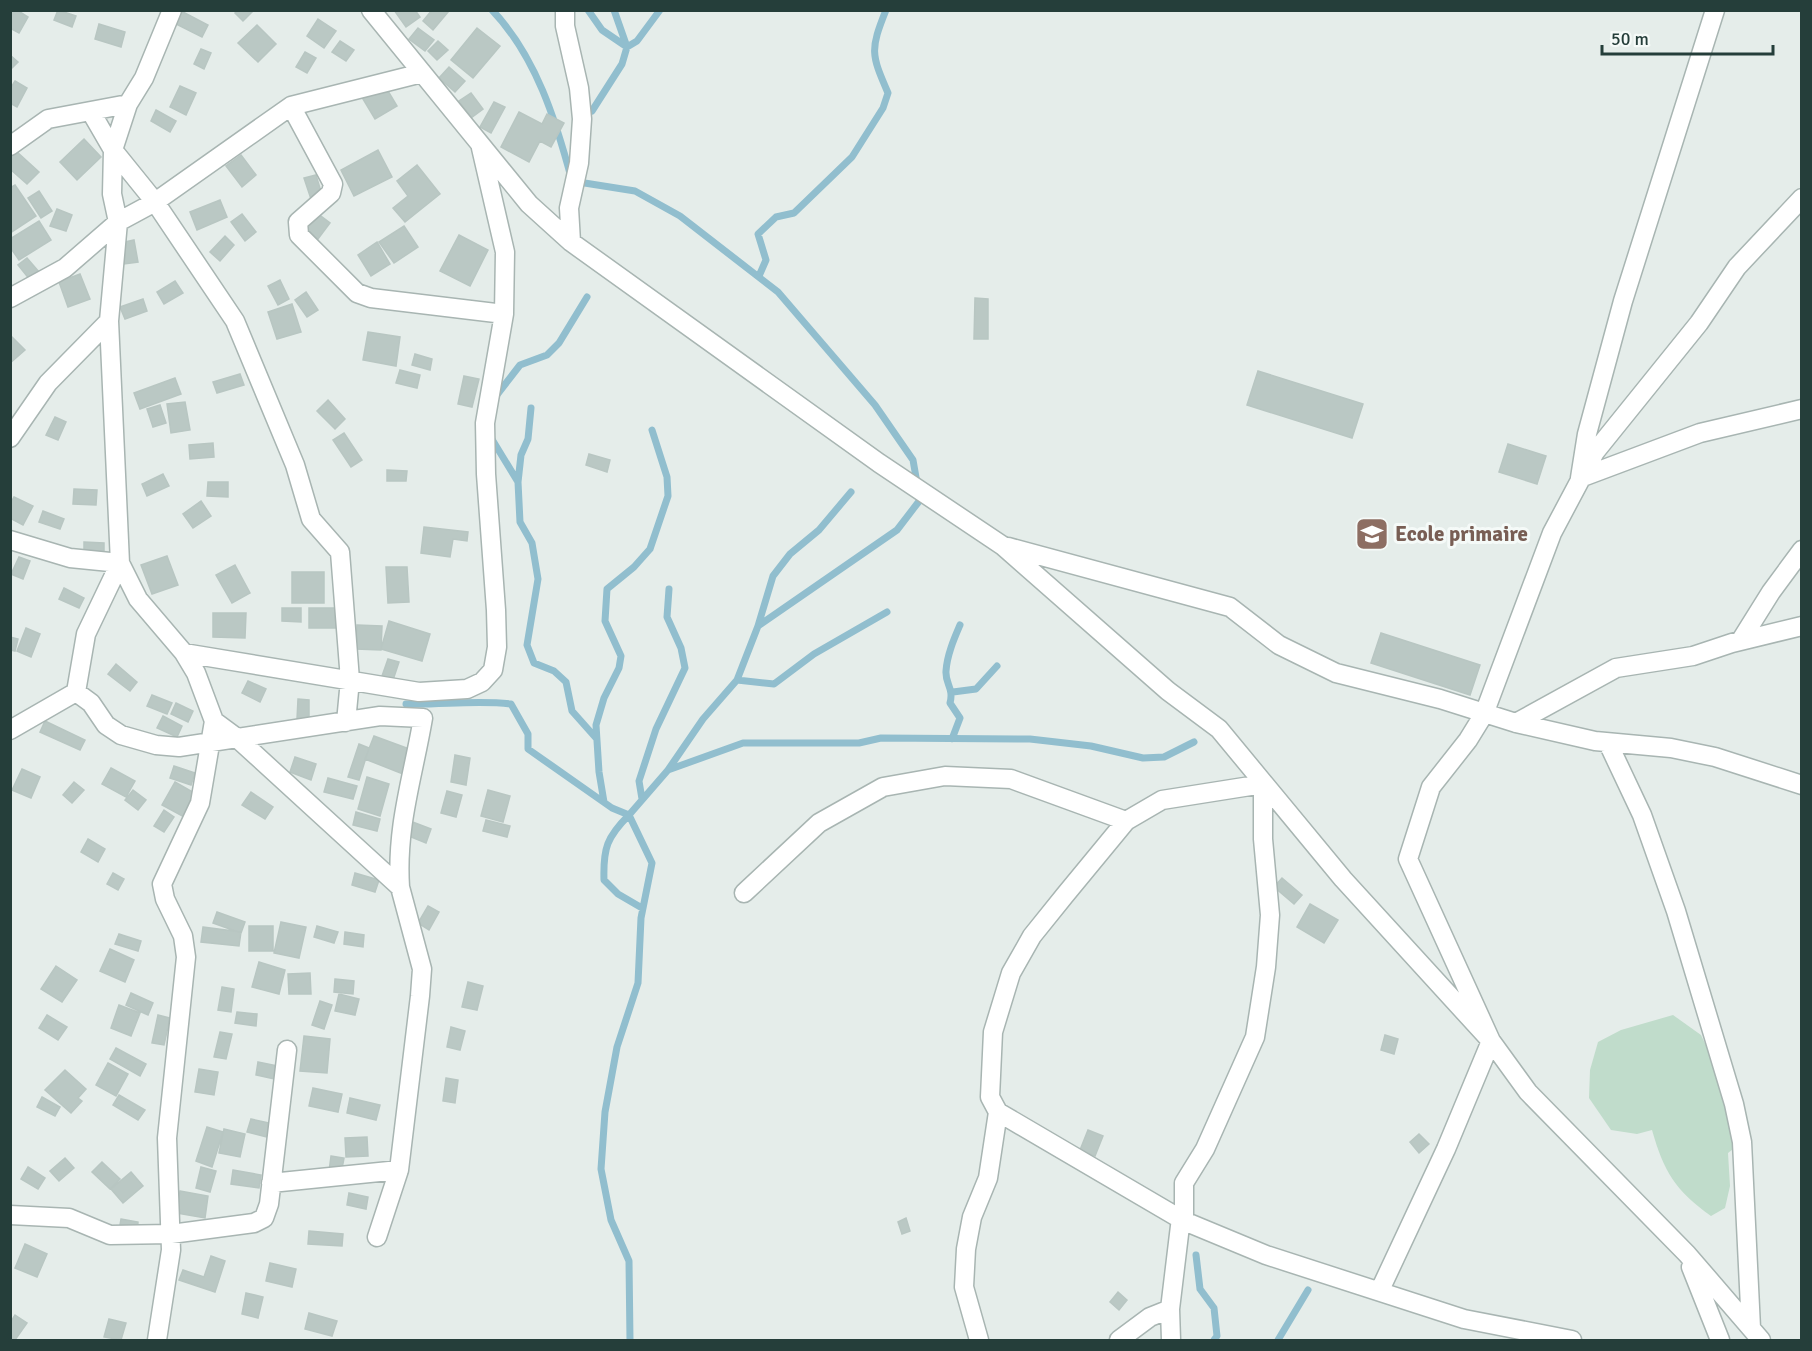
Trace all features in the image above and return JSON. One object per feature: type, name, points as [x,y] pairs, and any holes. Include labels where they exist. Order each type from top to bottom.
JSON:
[{"type":"street","points":[[157,1341],[171,1234],[167,1138],[186,957],[183,936],[165,899],[162,884],[200,803],[214,722],[196,673],[184,653],[138,599],[120,563],[109,321],[118,222],[112,194],[113,150],[128,104],[144,78],[172,10]]},
{"type":"street","points":[[371,10],[537,212],[572,242],[879,463],[1003,546],[1168,691],[1219,729],[1343,879],[1491,1041],[1528,1092],[1687,1254],[1756,1334]]},
{"type":"street","points":[[565,10],[565,26],[579,88],[582,119],[579,163],[568,208],[572,242]]},
{"type":"street","points":[[1581,478],[1587,434],[1623,301],[1715,10]]},
{"type":"street","points":[[10,297],[65,268],[118,222],[154,202],[291,106],[422,73]]},
{"type":"street","points":[[10,146],[48,119],[128,104]]},
{"type":"street","points":[[291,106],[333,183],[331,193],[298,222],[299,235],[357,292],[371,298],[504,314]]},
{"type":"street","points":[[91,112],[113,150],[154,202],[235,321],[295,465],[311,519],[340,552],[350,680],[346,722]]},
{"type":"street","points":[[184,653],[419,692],[444,693],[467,689],[482,682],[493,670],[497,647],[496,610],[486,474],[485,423],[504,314],[505,252],[480,143]]},
{"type":"street","points":[[1380,1290],[1446,1149],[1491,1041],[1408,858],[1431,787],[1468,740],[1484,714],[1552,533],[1595,452],[1699,323],[1737,267],[1802,198]]},
{"type":"street","points":[[10,438],[48,383],[109,321]]},
{"type":"street","points":[[1581,478],[1700,434],[1802,409]]},
{"type":"street","points":[[10,540],[70,558],[120,563]]},
{"type":"street","points":[[1003,546],[1212,600],[1230,607],[1279,645],[1336,673],[1440,699],[1516,723],[1608,743],[1671,748],[1715,757],[1802,785]]},
{"type":"street","points":[[1741,640],[1771,591],[1802,550]]},
{"type":"street","points":[[76,692],[86,634],[120,563]]},
{"type":"street","points":[[1516,723],[1616,668],[1693,656],[1741,640],[1802,626]]},
{"type":"street","points":[[10,730],[76,692]]},
{"type":"street","points":[[76,692],[91,703],[106,725],[122,735],[156,745],[179,747],[380,716],[423,718],[415,766],[402,818],[399,858],[400,887],[422,969],[399,1170],[377,1237]]},
{"type":"street","points":[[214,722],[237,738],[400,887]]},
{"type":"street","points":[[1608,743],[1642,815],[1676,911],[1734,1104],[1742,1142],[1756,1334]]},
{"type":"street","points":[[744,893],[819,823],[884,787],[945,776],[1011,779],[1126,821]]},
{"type":"street","points":[[1263,784],[1162,800],[1126,821],[1032,936],[1011,973],[993,1032],[990,1097],[998,1112],[1184,1221],[1266,1255],[1464,1319],[1572,1341]]},
{"type":"street","points":[[1171,1341],[1170,1309],[1180,1226],[1184,1221],[1184,1183],[1204,1149],[1256,1037],[1266,967],[1270,915],[1263,839],[1263,784]]},
{"type":"street","points":[[10,1215],[69,1218],[110,1235],[171,1234],[254,1223],[264,1218],[271,1183],[287,1050]]},
{"type":"street","points":[[979,1341],[964,1287],[966,1249],[972,1217],[988,1178],[998,1112]]},
{"type":"street","points":[[271,1183],[399,1170]]},
{"type":"street","points":[[1687,1254],[1720,1341]]},
{"type":"street","points":[[1119,1341],[1150,1317],[1170,1309]]},
{"type":"green space","points":[[1673,1015],[1701,1035],[1734,1104],[1742,1142],[1728,1153],[1730,1186],[1725,1208],[1711,1216],[1688,1198],[1672,1179],[1661,1158],[1652,1130],[1637,1134],[1611,1130],[1589,1098],[1590,1070],[1598,1042],[1621,1030]]},
{"type":"building","points":[[10,10],[17,10],[28,17],[19,33],[10,28]]},
{"type":"building","points":[[58,10],[76,16],[72,27],[54,20]]},
{"type":"building","points":[[238,10],[254,10],[243,21],[235,13]]},
{"type":"building","points":[[394,10],[415,10],[420,17],[406,27]]},
{"type":"building","points":[[432,10],[448,12],[433,30],[423,21]]},
{"type":"building","points":[[181,11],[208,25],[202,37],[174,23]]},
{"type":"building","points":[[318,19],[336,31],[324,48],[307,36]]},
{"type":"building","points":[[99,24],[125,32],[121,47],[95,39]]},
{"type":"building","points":[[257,25],[276,44],[258,62],[238,43]]},
{"type":"building","points":[[418,28],[434,40],[425,51],[409,39]]},
{"type":"building","points":[[477,28],[500,46],[473,78],[451,60]]},
{"type":"building","points":[[340,41],[354,50],[346,61],[332,52]]},
{"type":"building","points":[[438,41],[448,50],[437,60],[428,51]]},
{"type":"building","points":[[201,49],[211,53],[204,69],[194,64]]},
{"type":"building","points":[[305,52],[316,58],[307,73],[296,67]]},
{"type":"building","points":[[10,55],[18,62],[10,70]]},
{"type":"building","points":[[449,67],[465,81],[455,92],[439,78]]},
{"type":"building","points":[[15,81],[27,88],[17,107],[10,103],[10,89]]},
{"type":"building","points":[[382,81],[397,106],[375,119],[360,94]]},
{"type":"building","points":[[180,86],[196,93],[186,115],[170,107]]},
{"type":"building","points":[[471,93],[483,109],[471,118],[459,101]]},
{"type":"building","points":[[494,102],[505,107],[491,133],[480,127]]},
{"type":"building","points":[[156,110],[176,121],[170,132],[151,121]]},
{"type":"building","points":[[519,112],[542,124],[547,114],[564,123],[551,147],[540,141],[529,162],[501,147]]},
{"type":"building","points":[[84,139],[101,157],[77,180],[60,162]]},
{"type":"building","points":[[378,150],[392,177],[354,196],[341,170]]},
{"type":"building","points":[[16,151],[39,172],[27,184],[10,169],[10,157]]},
{"type":"building","points":[[241,155],[256,175],[242,187],[226,166]]},
{"type":"building","points":[[417,165],[440,194],[405,222],[393,208],[408,196],[397,181]]},
{"type":"building","points":[[316,175],[322,195],[311,199],[304,178]]},
{"type":"building","points":[[15,185],[36,216],[10,233],[10,188]]},
{"type":"building","points":[[39,191],[52,211],[41,218],[28,198]]},
{"type":"building","points":[[220,200],[227,217],[197,230],[190,212]]},
{"type":"building","points":[[57,209],[72,215],[66,231],[50,226]]},
{"type":"building","points":[[317,213],[330,223],[318,239],[305,229]]},
{"type":"building","points":[[242,214],[256,232],[245,241],[231,222]]},
{"type":"building","points":[[39,221],[51,240],[19,260],[10,247],[10,239]]},
{"type":"building","points":[[404,226],[418,247],[394,263],[379,242]]},
{"type":"building","points":[[459,235],[488,250],[470,286],[440,271]]},
{"type":"building","points":[[225,236],[234,245],[220,261],[210,252]]},
{"type":"building","points":[[134,240],[138,262],[124,264],[120,243]]},
{"type":"building","points":[[377,242],[390,264],[371,276],[358,255]]},
{"type":"building","points":[[27,258],[39,272],[30,280],[18,265]]},
{"type":"building","points":[[80,274],[90,299],[68,307],[59,282]]},
{"type":"building","points":[[280,280],[289,299],[278,305],[268,286]]},
{"type":"building","points":[[175,281],[183,293],[164,304],[157,292]]},
{"type":"building","points":[[306,292],[318,310],[307,317],[295,300]]},
{"type":"building","points":[[975,298],[988,299],[988,339],[974,339]]},
{"type":"building","points":[[143,299],[147,311],[125,319],[120,307]]},
{"type":"building","points":[[292,304],[301,332],[277,339],[268,312]]},
{"type":"building","points":[[368,332],[400,337],[396,366],[363,360]]},
{"type":"building","points":[[10,336],[25,350],[10,363]]},
{"type":"building","points":[[415,354],[432,359],[430,370],[412,365]]},
{"type":"building","points":[[400,370],[420,375],[417,388],[396,383]]},
{"type":"building","points":[[1258,371],[1363,404],[1352,438],[1247,405]]},
{"type":"building","points":[[240,374],[244,385],[217,393],[213,382]]},
{"type":"building","points":[[464,376],[479,379],[472,407],[458,404]]},
{"type":"building","points":[[175,378],[181,394],[140,409],[134,393]]},
{"type":"building","points":[[328,400],[345,419],[335,429],[317,411]]},
{"type":"building","points":[[185,402],[190,430],[171,433],[167,404]]},
{"type":"building","points":[[160,405],[166,423],[153,427],[147,409]]},
{"type":"building","points":[[55,417],[66,422],[58,440],[46,435]]},
{"type":"building","points":[[344,433],[362,460],[351,467],[333,440]]},
{"type":"building","points":[[213,443],[214,457],[190,459],[189,445]]},
{"type":"building","points":[[1508,444],[1546,456],[1537,484],[1499,472]]},
{"type":"building","points":[[589,454],[610,460],[607,472],[586,465]]},
{"type":"building","points":[[387,470],[407,471],[406,481],[387,481]]},
{"type":"building","points":[[163,474],[169,486],[147,496],[142,484]]},
{"type":"building","points":[[208,482],[228,482],[228,497],[207,496]]},
{"type":"building","points":[[74,489],[97,490],[96,505],[73,504]]},
{"type":"building","points":[[14,497],[33,506],[23,525],[10,518],[10,504]]},
{"type":"building","points":[[201,501],[211,516],[193,528],[183,514]]},
{"type":"building","points":[[43,511],[64,519],[60,529],[39,522]]},
{"type":"building","points":[[424,527],[468,532],[467,541],[453,539],[450,557],[421,553]]},
{"type":"building","points":[[84,542],[104,543],[104,556],[84,555]]},
{"type":"building","points":[[167,556],[178,585],[152,594],[141,565]]},
{"type":"building","points":[[19,557],[30,561],[23,579],[11,574]]},
{"type":"building","points":[[235,565],[250,593],[232,603],[216,575]]},
{"type":"building","points":[[386,567],[407,567],[409,602],[388,603]]},
{"type":"building","points":[[292,572],[324,572],[324,603],[292,603]]},
{"type":"building","points":[[64,588],[84,598],[79,608],[59,599]]},
{"type":"building","points":[[282,608],[301,608],[301,622],[282,621]]},
{"type":"building","points":[[309,608],[339,608],[339,628],[309,628]]},
{"type":"building","points":[[213,613],[246,613],[245,638],[213,637]]},
{"type":"building","points":[[389,621],[430,634],[422,661],[381,649]]},
{"type":"building","points":[[357,625],[382,626],[381,650],[356,649]]},
{"type":"building","points":[[26,628],[40,634],[31,657],[17,651]]},
{"type":"building","points":[[1381,633],[1480,665],[1470,695],[1371,663]]},
{"type":"building","points":[[10,637],[18,639],[15,651],[10,650]]},
{"type":"building","points":[[388,659],[399,662],[393,680],[382,676]]},
{"type":"building","points":[[116,664],[137,682],[130,691],[108,674]]},
{"type":"building","points":[[248,681],[266,689],[260,702],[242,693]]},
{"type":"building","points":[[152,695],[172,703],[167,714],[147,706]]},
{"type":"building","points":[[298,699],[309,700],[309,720],[297,719]]},
{"type":"building","points":[[176,703],[193,711],[188,722],[171,714]]},
{"type":"building","points":[[163,716],[182,726],[177,737],[157,728]]},
{"type":"building","points":[[45,721],[85,740],[80,750],[40,732]]},
{"type":"building","points":[[374,736],[412,750],[403,774],[365,759]]},
{"type":"building","points":[[359,744],[369,748],[359,780],[348,777]]},
{"type":"building","points":[[455,755],[470,758],[466,785],[451,782]]},
{"type":"building","points":[[295,757],[316,764],[311,780],[290,772]]},
{"type":"building","points":[[174,766],[195,773],[191,785],[170,778]]},
{"type":"building","points":[[111,768],[135,781],[126,797],[102,784]]},
{"type":"building","points":[[22,769],[40,777],[31,798],[12,790]]},
{"type":"building","points":[[367,777],[389,784],[380,816],[358,809]]},
{"type":"building","points":[[328,778],[357,786],[353,799],[324,792]]},
{"type":"building","points":[[74,782],[84,790],[72,803],[63,795]]},
{"type":"building","points":[[175,782],[198,795],[186,818],[162,805]]},
{"type":"building","points":[[133,790],[146,800],[138,810],[125,800]]},
{"type":"building","points":[[488,790],[510,796],[503,822],[481,816]]},
{"type":"building","points":[[447,791],[462,795],[456,817],[441,813]]},
{"type":"building","points":[[251,792],[273,807],[265,819],[242,805]]},
{"type":"building","points":[[164,810],[174,817],[164,832],[154,826]]},
{"type":"building","points":[[356,812],[380,819],[377,831],[353,825]]},
{"type":"building","points":[[486,820],[510,826],[507,837],[483,831]]},
{"type":"building","points":[[410,821],[431,829],[426,843],[404,834]]},
{"type":"building","points":[[88,839],[105,849],[98,862],[81,852]]},
{"type":"building","points":[[113,873],[124,879],[118,890],[107,884]]},
{"type":"building","points":[[355,873],[379,880],[375,892],[352,885]]},
{"type":"building","points":[[1282,878],[1302,895],[1294,904],[1274,887]]},
{"type":"building","points":[[1310,904],[1338,920],[1324,943],[1297,927]]},
{"type":"building","points":[[428,906],[439,912],[429,930],[418,923]]},
{"type":"building","points":[[217,912],[245,922],[241,933],[213,923]]},
{"type":"building","points":[[281,922],[306,927],[299,958],[274,953]]},
{"type":"building","points":[[249,926],[273,926],[273,951],[249,951]]},
{"type":"building","points":[[317,926],[338,932],[334,943],[314,937]]},
{"type":"building","points":[[203,927],[241,932],[239,946],[201,942]]},
{"type":"building","points":[[345,932],[364,935],[363,947],[344,944]]},
{"type":"building","points":[[119,934],[141,941],[138,951],[115,944]]},
{"type":"building","points":[[110,949],[134,960],[125,982],[100,971]]},
{"type":"building","points":[[259,962],[285,970],[279,994],[252,987]]},
{"type":"building","points":[[56,966],[77,980],[62,1002],[41,989]]},
{"type":"building","points":[[310,973],[311,994],[289,994],[288,974]]},
{"type":"building","points":[[335,979],[354,981],[353,994],[334,992]]},
{"type":"building","points":[[468,982],[483,986],[477,1010],[462,1007]]},
{"type":"building","points":[[222,987],[234,989],[231,1012],[218,1010]]},
{"type":"building","points":[[131,993],[153,1003],[148,1015],[126,1005]]},
{"type":"building","points":[[339,994],[359,999],[355,1015],[335,1011]]},
{"type":"building","points":[[320,1001],[332,1005],[324,1029],[312,1025]]},
{"type":"building","points":[[119,1005],[140,1013],[131,1036],[111,1028]]},
{"type":"building","points":[[237,1012],[257,1014],[256,1026],[235,1023]]},
{"type":"building","points":[[47,1015],[67,1027],[58,1040],[39,1028]]},
{"type":"building","points":[[158,1015],[170,1018],[164,1045],[152,1043]]},
{"type":"building","points":[[451,1027],[465,1031],[460,1050],[447,1047]]},
{"type":"building","points":[[220,1032],[232,1034],[226,1059],[214,1057]]},
{"type":"building","points":[[1385,1035],[1398,1039],[1394,1054],[1381,1050]]},
{"type":"building","points":[[304,1036],[330,1039],[327,1073],[300,1071]]},
{"type":"building","points":[[116,1048],[146,1064],[140,1076],[110,1059]]},
{"type":"building","points":[[258,1062],[278,1066],[275,1079],[256,1075]]},
{"type":"building","points":[[108,1063],[128,1074],[116,1096],[96,1085]]},
{"type":"building","points":[[199,1069],[218,1072],[214,1095],[195,1092]]},
{"type":"building","points":[[65,1070],[86,1089],[78,1098],[82,1101],[71,1113],[45,1090]]},
{"type":"building","points":[[446,1078],[458,1080],[455,1103],[443,1101]]},
{"type":"building","points":[[313,1088],[342,1094],[338,1112],[309,1106]]},
{"type":"building","points":[[119,1095],[145,1110],[138,1120],[113,1105]]},
{"type":"building","points":[[42,1097],[60,1107],[55,1116],[37,1107]]},
{"type":"building","points":[[350,1098],[380,1105],[376,1120],[347,1113]]},
{"type":"building","points":[[251,1119],[274,1124],[271,1138],[247,1132]]},
{"type":"building","points":[[207,1127],[223,1132],[212,1167],[196,1161]]},
{"type":"building","points":[[224,1129],[245,1134],[240,1157],[219,1153]]},
{"type":"building","points":[[1088,1130],[1103,1136],[1095,1156],[1080,1150]]},
{"type":"building","points":[[1419,1134],[1429,1144],[1419,1153],[1410,1142]]},
{"type":"building","points":[[367,1137],[368,1156],[346,1157],[345,1138]]},
{"type":"building","points":[[331,1156],[344,1158],[341,1174],[329,1172]]},
{"type":"building","points":[[65,1158],[74,1168],[59,1181],[50,1171]]},
{"type":"building","points":[[102,1162],[120,1179],[110,1189],[92,1172]]},
{"type":"building","points":[[28,1167],[45,1178],[38,1189],[21,1179]]},
{"type":"building","points":[[201,1167],[216,1171],[210,1192],[196,1188]]},
{"type":"building","points":[[233,1170],[261,1175],[259,1188],[231,1184]]},
{"type":"building","points":[[131,1172],[143,1186],[123,1203],[111,1189]]},
{"type":"building","points":[[180,1191],[208,1196],[205,1218],[176,1213]]},
{"type":"building","points":[[349,1193],[368,1197],[366,1209],[347,1205]]},
{"type":"building","points":[[906,1218],[910,1231],[902,1234],[898,1222]]},
{"type":"building","points":[[121,1219],[138,1222],[137,1234],[119,1231]]},
{"type":"building","points":[[309,1231],[343,1234],[342,1246],[308,1244]]},
{"type":"building","points":[[25,1244],[47,1254],[37,1277],[15,1268]]},
{"type":"building","points":[[211,1256],[225,1261],[215,1292],[179,1280],[183,1270],[204,1277]]},
{"type":"building","points":[[270,1263],[296,1269],[292,1287],[266,1281]]},
{"type":"building","points":[[1118,1292],[1127,1300],[1119,1310],[1110,1302]]},
{"type":"building","points":[[246,1293],[263,1297],[258,1318],[242,1314]]},
{"type":"building","points":[[309,1313],[337,1321],[332,1336],[305,1329]]},
{"type":"building","points":[[15,1315],[27,1323],[15,1340],[10,1340],[10,1323]]},
{"type":"building","points":[[109,1319],[126,1323],[121,1340],[104,1337]]},
{"type":"waterway","points":[[492,10],[521,48],[532,68],[559,135],[572,181],[635,191],[680,216],[778,292],[875,405],[913,460],[917,483]]},
{"type":"waterway","points":[[588,10],[602,30],[627,47],[637,41],[660,10]]},
{"type":"waterway","points":[[592,111],[622,64],[627,47],[614,10]]},
{"type":"waterway","points":[[759,276],[766,260],[758,234],[776,217],[794,213],[852,157],[883,108],[888,93],[878,69],[875,44],[886,10]]},
{"type":"waterway","points":[[496,396],[520,365],[547,355],[559,343],[587,297]]},
{"type":"waterway","points":[[518,482],[521,455],[528,439],[531,408]]},
{"type":"waterway","points":[[604,802],[599,772],[596,725],[604,698],[619,668],[621,656],[605,621],[607,589],[634,567],[650,549],[668,496],[667,477],[652,430]]},
{"type":"waterway","points":[[490,436],[518,482],[520,522],[532,543],[538,579],[527,645],[534,663],[554,671],[566,682],[572,711],[596,738]]},
{"type":"waterway","points":[[758,626],[773,576],[790,554],[819,530],[851,492]]},
{"type":"waterway","points":[[630,1340],[629,1261],[611,1220],[601,1169],[605,1112],[617,1047],[638,983],[641,918],[652,863],[629,815],[668,770],[703,719],[737,680],[758,626],[897,530],[920,500],[919,494]]},
{"type":"waterway","points":[[642,799],[639,781],[656,729],[685,668],[681,648],[667,617],[669,589]]},
{"type":"waterway","points":[[737,680],[774,684],[814,654],[887,612]]},
{"type":"waterway","points":[[952,739],[960,718],[950,703],[951,694],[946,671],[949,653],[960,625]]},
{"type":"waterway","points":[[953,692],[976,689],[997,666]]},
{"type":"waterway","points":[[406,704],[485,702],[511,704],[528,734],[528,749],[612,808],[629,815],[608,844],[604,859],[604,880],[618,894],[642,908]]},
{"type":"waterway","points":[[668,770],[743,743],[859,743],[881,738],[1030,739],[1091,746],[1143,758],[1164,757],[1194,742]]},
{"type":"waterway","points":[[1196,1255],[1200,1289],[1214,1308],[1217,1336],[1214,1340]]},
{"type":"waterway","points":[[1278,1340],[1308,1290]]},
{"type":"place","name":"Ecole primaire","points":[[1372,534]]}]
